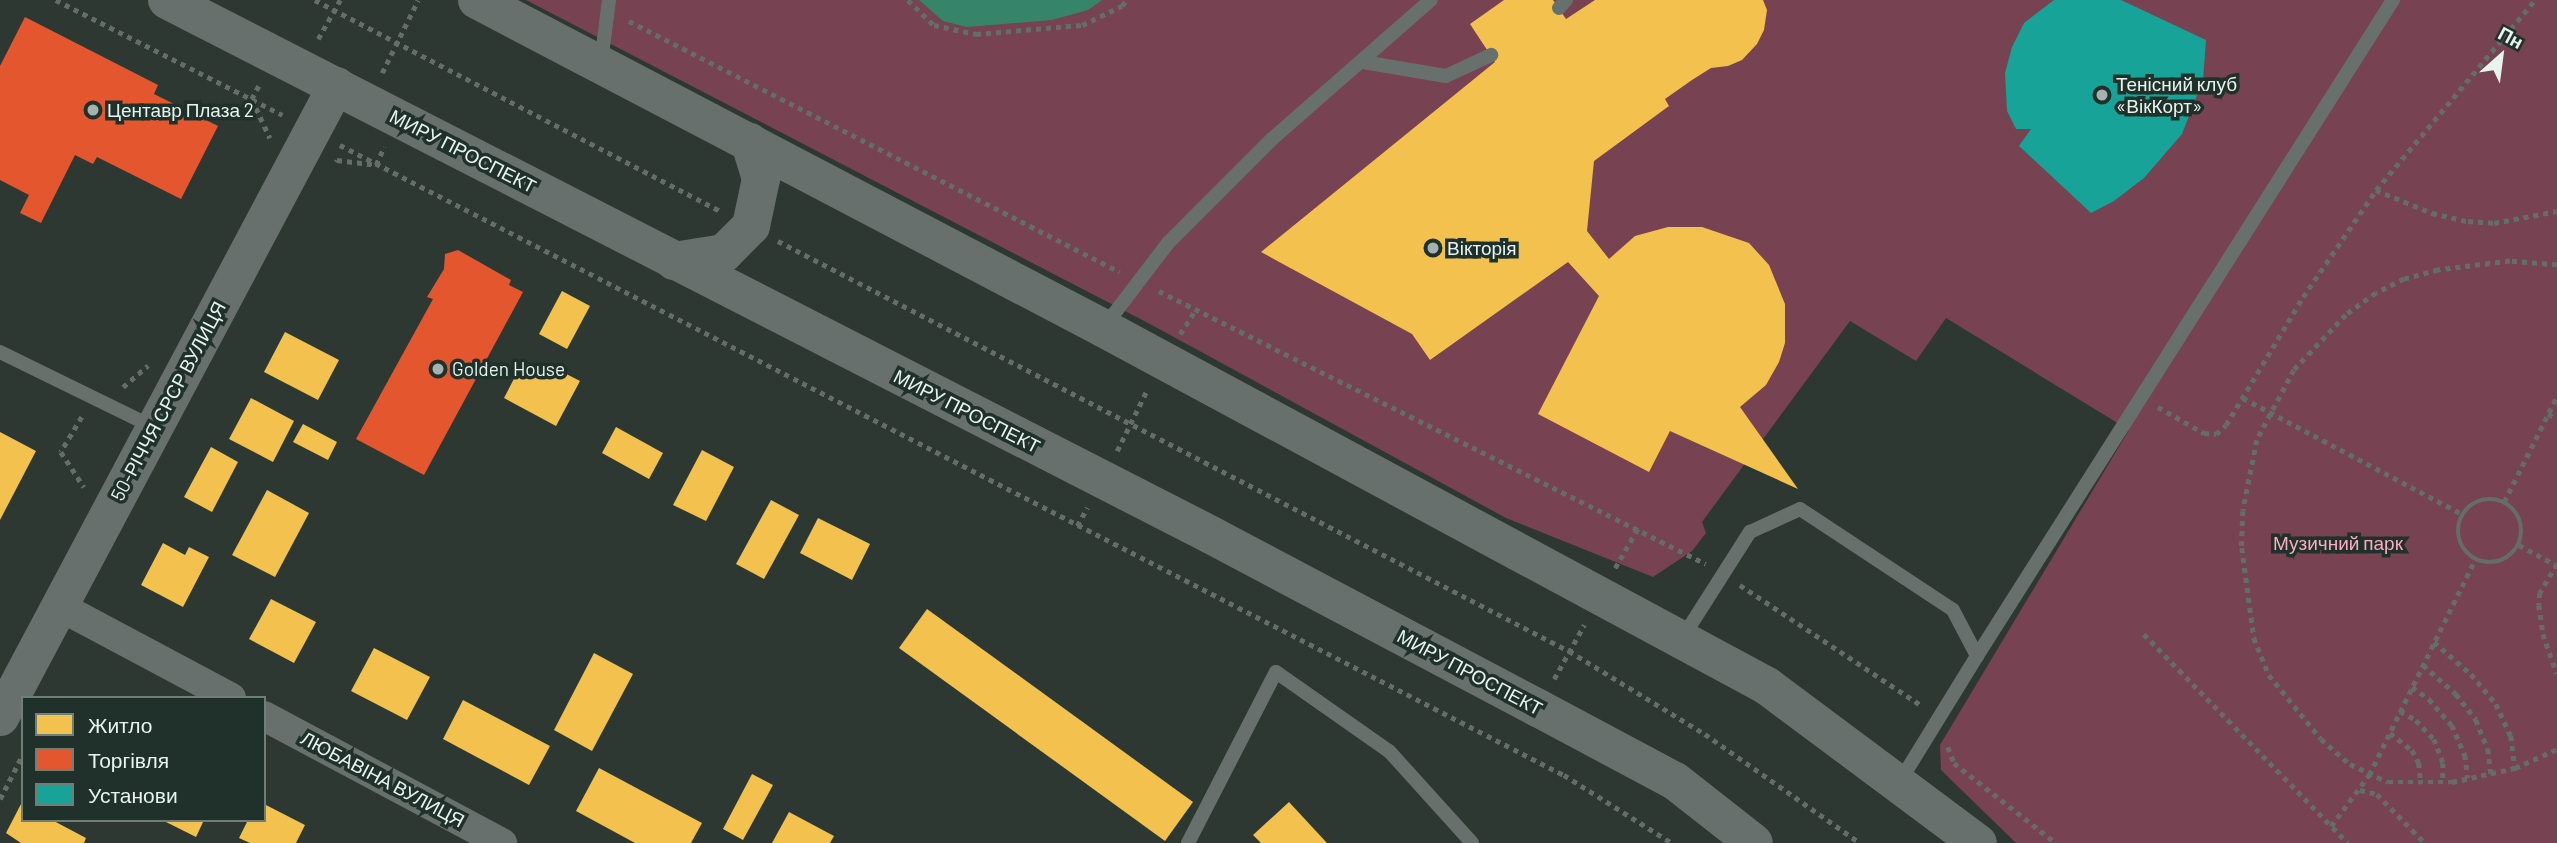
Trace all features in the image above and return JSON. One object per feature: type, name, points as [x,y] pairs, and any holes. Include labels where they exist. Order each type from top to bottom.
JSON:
[{"type":"main road","name":"МИРУ ПРОСПЕКТ","points":[[167,0],[1102,480],[1538,708],[1675,781],[1754,843]]},
{"type":"main road","points":[[477,0],[1103,328],[1767,686],[1978,843]]},
{"type":"main road","points":[[674,261],[724,253],[751,226],[761,179],[750,142]]},
{"type":"street","name":"50-РІЧЧЯ СРСР ВУЛИЦЯ","points":[[0,716],[336,85]]},
{"type":"street","points":[[59,606],[227,696]]},
{"type":"street","name":"ЛЮБАВІНА ВУЛИЦЯ","points":[[266,717],[502,843]]},
{"type":"lane","points":[[1103,328],[1137,280],[1168,243],[1272,139],[1431,0]]},
{"type":"lane","points":[[1898,784],[1937,717],[2393,0]]},
{"type":"lane","points":[[601,64],[608,5]]},
{"type":"lane","points":[[1363,62],[1446,76],[1491,55]]},
{"type":"lane","points":[[0,352],[103,405],[154,427]]},
{"type":"lane","points":[[1682,640],[1750,532],[1800,509],[1953,610],[1977,656]]},
{"type":"lane","points":[[1188,843],[1276,672],[1389,751],[1472,843]]},
{"type":"path","points":[[56,0],[1564,775],[1672,843]]},
{"type":"path","points":[[315,0],[1569,651],[1705,734],[1860,843]]},
{"type":"path","points":[[908,0],[934,25],[976,34],[1082,25],[1122,6],[1126,0]]},
{"type":"path","points":[[2140,397],[2204,433],[2216,434],[2226,425],[2303,297],[2376,190],[2535,0]]},
{"type":"path","points":[[608,5],[1137,280],[1723,573],[1937,717],[1954,763],[2056,843]]},
{"type":"path","points":[[252,99],[272,141]]},
{"type":"path","points":[[331,172],[337,160],[376,164]]},
{"type":"path","points":[[2376,190],[2432,213],[2468,221],[2494,223],[2557,211]]},
{"type":"path","points":[[2557,265],[2510,261],[2476,264],[2404,279],[2376,293],[2319,341],[2294,369],[2257,440],[2243,511],[2244,562],[2255,638],[2269,675],[2321,739],[2369,775],[2388,782],[2444,782],[2490,774],[2515,768],[2557,749]]},
{"type":"path","points":[[1077,526],[1162,360],[1196,309]]},
{"type":"path","points":[[79,499],[85,488],[61,452],[79,419],[103,405],[153,360]]},
{"type":"path","points":[[2504,502],[2557,396]]},
{"type":"path","points":[[2243,398],[2462,514]]},
{"type":"path","points":[[2548,414],[2557,418]]},
{"type":"path","points":[[2480,500],[2504,502],[2514,510],[2521,521],[2519,545],[2511,556],[2499,562],[2475,560],[2459,541],[2457,528],[2462,514],[2480,500]]},
{"type":"path","points":[[1515,750],[1637,528]]},
{"type":"path","points":[[2519,545],[2557,565],[2540,593],[2539,605],[2543,634],[2557,674]]},
{"type":"path","points":[[2331,826],[2369,775],[2475,560]]},
{"type":"path","points":[[2144,634],[2348,843]]},
{"type":"path","points":[[2434,642],[2471,674],[2496,704],[2511,736],[2515,768]]},
{"type":"path","points":[[2423,665],[2456,694],[2476,720],[2488,748],[2490,774]]},
{"type":"path","points":[[2412,687],[2429,699],[2452,725],[2465,755],[2468,778]]},
{"type":"path","points":[[2400,711],[2416,720],[2434,738],[2443,763],[2444,782]]},
{"type":"path","points":[[2390,733],[2412,750],[2419,763],[2421,783]]},
{"type":"path","points":[[0,799],[21,758]]},
{"type":"path","points":[[2360,790],[2376,794],[2425,843]]},
{"type":"green space","name":"Музичний парк","points":[[526,0],[2557,0],[2557,843],[2016,843],[1941,770],[1940,745],[2129,430],[1946,318],[1916,361],[1850,321],[1702,522],[1706,533],[1692,551],[1653,577],[1506,518],[1150,324]]},
{"type":"shaded area","points":[[919,0],[1102,0],[1088,10],[1052,20],[967,27],[943,21]]},
{"type":"building: Житло","name":"Вікторія","points":[[1504,0],[1553,0],[1566,19],[1595,0],[1763,0],[1767,10],[1764,30],[1757,44],[1742,60],[1728,66],[1711,68],[1692,80],[1665,99],[1669,106],[1594,161],[1587,231],[1609,259],[1635,236],[1668,227],[1702,227],[1749,243],[1769,265],[1785,304],[1785,343],[1779,362],[1766,385],[1740,407],[1798,489],[1670,431],[1649,472],[1538,414],[1599,296],[1568,262],[1430,360],[1412,334],[1261,252],[1495,62],[1470,24]]},
{"type":"building: Житло","points":[[562,291],[590,306],[567,349],[539,334]]},
{"type":"building: Житло","points":[[285,332],[339,360],[318,400],[264,372]]},
{"type":"building: Житло","points":[[545,363],[580,381],[556,426],[504,398],[519,369],[537,378]]},
{"type":"building: Житло","points":[[251,398],[294,421],[273,462],[229,439]]},
{"type":"building: Житло","points":[[303,424],[337,442],[328,460],[293,442]]},
{"type":"building: Житло","points":[[616,427],[663,453],[649,479],[602,453]]},
{"type":"building: Житло","points":[[0,432],[36,451],[0,520]]},
{"type":"building: Житло","points":[[211,447],[238,462],[212,512],[184,497]]},
{"type":"building: Житло","points":[[702,450],[734,467],[706,521],[673,505]]},
{"type":"building: Житло","points":[[267,490],[309,513],[275,577],[232,555]]},
{"type":"building: Житло","points":[[771,500],[799,515],[764,579],[736,564]]},
{"type":"building: Житло","points":[[818,518],[870,544],[852,580],[800,553]]},
{"type":"building: Житло","points":[[163,543],[185,555],[189,547],[209,557],[183,607],[141,585]]},
{"type":"building: Житло","points":[[271,599],[316,622],[294,663],[249,639]]},
{"type":"building: Житло","points":[[927,609],[1193,802],[1165,841],[899,648]]},
{"type":"building: Житло","points":[[374,648],[430,677],[407,720],[351,691]]},
{"type":"building: Житло","points":[[594,653],[633,674],[592,751],[554,730]]},
{"type":"building: Житло","points":[[463,700],[550,746],[529,785],[443,739]]},
{"type":"building: Житло","points":[[599,768],[702,823],[691,843],[635,843],[576,811]]},
{"type":"building: Житло","points":[[752,774],[773,785],[743,840],[723,829]]},
{"type":"building: Житло","points":[[1289,802],[1327,843],[1261,843],[1253,835]]},
{"type":"building: Житло","points":[[21,804],[21,822],[56,822],[86,838],[84,843],[21,843],[6,833]]},
{"type":"building: Житло","points":[[266,805],[305,825],[296,843],[250,843],[239,838],[247,822],[266,822]]},
{"type":"building: Житло","points":[[789,812],[834,836],[830,843],[772,843]]},
{"type":"building: Житло","points":[[166,822],[203,822],[196,837]]},
{"type":"building: Торгівля","name":"Центавр Плаза 2","points":[[25,17],[158,85],[154,94],[218,126],[181,199],[97,157],[93,164],[75,155],[41,223],[20,213],[29,195],[0,180],[0,66]]},
{"type":"building: Торгівля","name":"Golden House","points":[[458,250],[511,280],[509,285],[523,292],[424,475],[356,439],[433,299],[427,297],[444,269],[445,254]]},
{"type":"building: Установи","name":"Тенісний клуб «ВікКорт»","points":[[2054,0],[2121,0],[2206,40],[2203,80],[2182,134],[2144,178],[2114,201],[2091,213],[2019,146],[2031,129],[2016,129],[2007,111],[2005,73],[2012,47],[2024,23]]},
{"type":"place","name":"Тенісний клуб «ВікКорт»","points":[[2102,95]]},
{"type":"place","name":"Центавр Плаза 2","points":[[93,110]]},
{"type":"place","name":"Вікторія","points":[[1433,248]]},
{"type":"place","name":"Golden House","points":[[438,369]]}]
